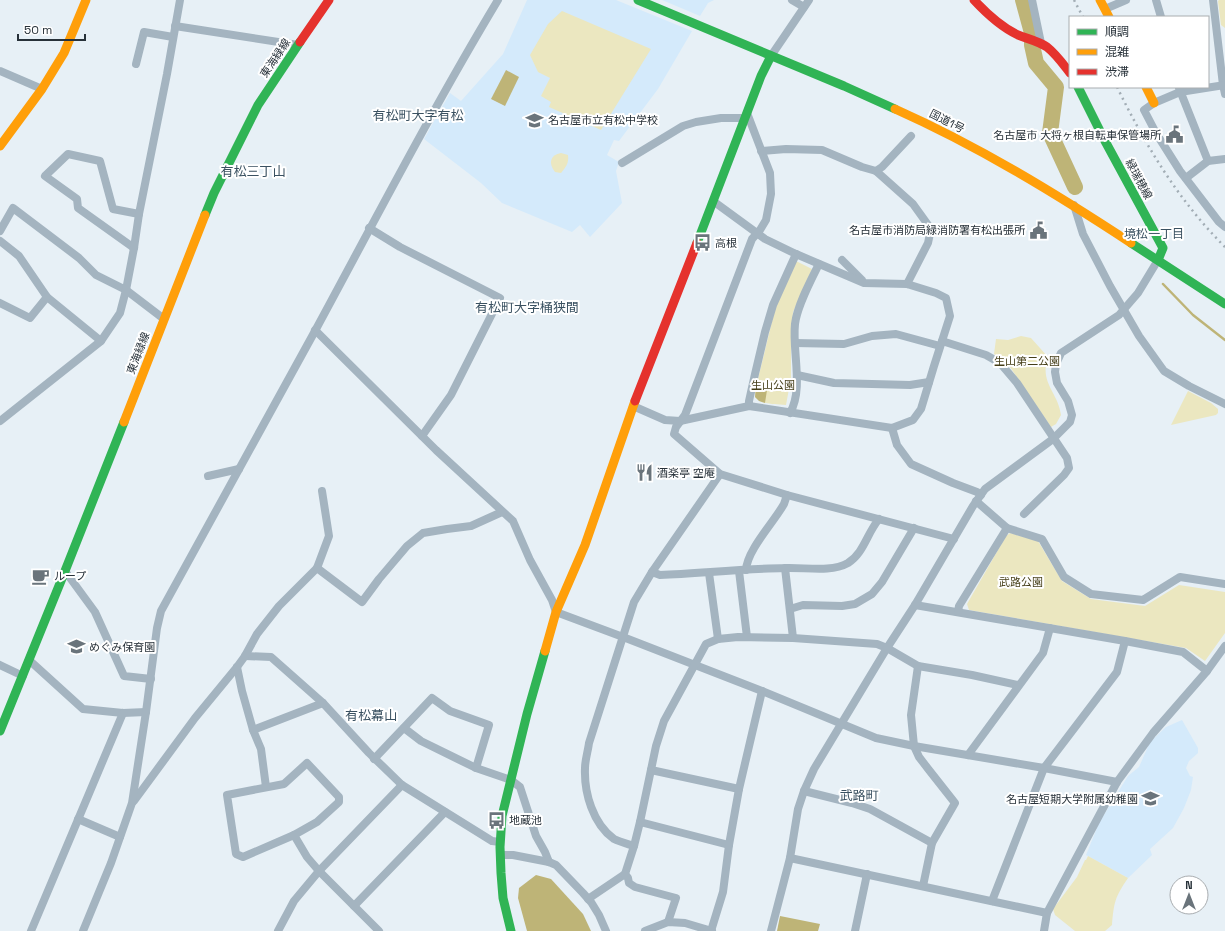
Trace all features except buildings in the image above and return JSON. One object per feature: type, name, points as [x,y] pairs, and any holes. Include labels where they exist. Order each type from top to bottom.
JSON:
[{"type":"main road","points":[[0,146],[42,89],[64,53],[86,0]]},
{"type":"main road","name":"東海緑線","points":[[0,731],[66,571],[164,319],[219,184],[258,105],[329,0]]},
{"type":"main road","name":"国道1号","points":[[638,0],[844,86],[918,119],[1012,168],[1073,205],[1225,304]]},
{"type":"main road","points":[[974,0],[983,10],[1012,32],[1035,42],[1060,58],[1069,72]]},
{"type":"main road","points":[[1100,0],[1107,13]]},
{"type":"main road","points":[[511,931],[503,898],[501,873],[500,842],[502,816],[527,714],[556,612],[585,545],[633,406],[763,70],[771,56]]},
{"type":"main road","name":"緑瑞穂線","points":[[1079,88],[1163,248],[1158,260]]},
{"type":"main road","points":[[1146,88],[1154,103]]},
{"type":"street","points":[[0,421],[101,341],[120,313],[126,290],[180,0]]},
{"type":"street","points":[[83,931],[111,863],[132,803],[151,679],[157,628],[161,611],[315,330],[369,228],[498,0]]},
{"type":"street","points":[[771,56],[807,4],[792,0]]},
{"type":"street","points":[[1032,0],[1035,42]]},
{"type":"street","points":[[1107,13],[1126,0]]},
{"type":"street","points":[[1156,0],[1161,16]]},
{"type":"street","points":[[1213,0],[1221,31],[1225,94]]},
{"type":"street","points":[[175,26],[298,46]]},
{"type":"street","points":[[136,64],[144,32],[173,37]]},
{"type":"street","points":[[0,71],[42,89]]},
{"type":"street","points":[[1209,87],[1224,85]]},
{"type":"street","points":[[1197,88],[1179,90],[1144,110],[1180,171],[1225,227]]},
{"type":"street","points":[[1179,90],[1208,161]]},
{"type":"street","points":[[622,163],[683,126],[696,122],[745,116],[770,173],[771,194],[766,220],[752,239],[685,415],[676,427],[674,434],[720,474],[787,495],[954,538]]},
{"type":"street","points":[[876,171],[882,167],[911,136]]},
{"type":"street","points":[[761,151],[786,149],[822,150],[862,167],[876,171],[912,204],[931,229],[928,243],[907,284]]},
{"type":"street","points":[[134,248],[78,208],[76,199],[45,176],[68,154],[100,161],[113,209],[139,214]]},
{"type":"street","points":[[1186,178],[1208,161],[1225,159]]},
{"type":"street","points":[[633,406],[665,420],[680,421],[749,406],[892,428],[913,420],[922,409],[950,316],[946,298],[907,284],[864,283],[796,254],[757,234],[713,201]]},
{"type":"street","points":[[1073,205],[1083,234],[1123,310],[1139,336],[1164,371],[1189,386],[1225,404]]},
{"type":"street","points":[[0,231],[13,208],[79,258],[96,275],[126,290],[164,319]]},
{"type":"street","points":[[369,228],[400,247],[500,298],[451,395],[422,436]]},
{"type":"street","points":[[0,240],[19,256],[47,297],[101,341]]},
{"type":"street","points":[[749,406],[755,374],[773,305],[796,254]]},
{"type":"street","points":[[842,260],[860,277],[864,283]]},
{"type":"street","points":[[771,931],[790,858],[798,809],[804,791],[814,770],[887,648],[915,605],[978,498],[985,489],[1053,439],[1070,422],[1072,415],[1068,402],[1057,383],[1055,372],[1056,364],[1061,353],[1119,315],[1148,278],[1158,260]]},
{"type":"street","points":[[790,413],[793,408],[797,375],[795,324],[797,311],[819,264]]},
{"type":"street","points":[[0,302],[30,318],[47,297]]},
{"type":"street","points":[[315,330],[422,436],[513,521],[530,560],[552,600],[556,612],[762,691],[876,738],[1117,782]]},
{"type":"street","points":[[795,343],[844,344],[872,336],[896,334],[941,343],[986,355],[1000,363],[1017,383],[1067,458],[1069,468],[1064,475],[1024,514]]},
{"type":"street","points":[[797,375],[834,383],[910,385],[929,382]]},
{"type":"street","points":[[892,428],[897,445],[911,464],[977,492],[978,498],[1008,528],[1042,539],[1064,576],[1091,594],[1143,600],[1180,577],[1225,584]]},
{"type":"street","points":[[208,476],[239,469]]},
{"type":"street","points":[[634,846],[615,839],[599,825],[586,791],[585,767],[589,743],[634,602],[652,572],[720,474]]},
{"type":"street","points":[[132,803],[195,718],[237,667],[257,634],[279,606],[317,568],[328,536],[322,491]]},
{"type":"street","points":[[747,637],[743,570],[784,503],[787,495]]},
{"type":"street","points":[[317,568],[362,602],[407,546],[423,533],[471,526],[502,512]]},
{"type":"street","points":[[652,572],[660,575],[785,568],[837,567],[848,562],[860,552],[874,524],[879,519]]},
{"type":"street","points":[[790,608],[803,605],[842,606],[855,604],[872,594],[882,582],[914,528]]},
{"type":"street","points":[[958,612],[959,606],[1008,528]]},
{"type":"street","points":[[785,568],[793,638]]},
{"type":"street","points":[[66,571],[95,612],[124,676],[151,679]]},
{"type":"street","points":[[709,573],[718,639]]},
{"type":"street","points":[[915,605],[1183,652],[1207,671]]},
{"type":"street","points":[[968,755],[1043,653],[1050,628]]},
{"type":"street","points":[[588,899],[625,874],[640,822],[656,746],[664,722],[706,644],[718,639],[747,637],[793,638],[877,644],[887,648],[918,666],[972,675],[1018,685]]},
{"type":"street","points":[[992,901],[1044,768],[1117,672],[1125,641]]},
{"type":"street","points":[[1044,931],[1047,913],[1117,782],[1153,733],[1207,671],[1225,646]]},
{"type":"street","points":[[244,656],[271,657],[323,703],[374,758],[402,785],[492,841],[500,842]]},
{"type":"street","points":[[29,660],[83,709],[123,713],[146,712]]},
{"type":"street","points":[[0,665],[23,676]]},
{"type":"street","points":[[918,666],[911,715],[914,746],[924,764],[955,802],[932,843],[923,886]]},
{"type":"street","points":[[237,667],[253,730],[261,749],[266,787]]},
{"type":"street","points":[[645,931],[668,922],[685,923],[712,931],[723,892],[729,846],[740,789],[762,691]]},
{"type":"street","points":[[374,758],[432,698],[450,711],[489,725],[476,768]]},
{"type":"street","points":[[253,730],[323,703]]},
{"type":"street","points":[[31,931],[123,713]]},
{"type":"street","points":[[404,728],[421,741],[476,768],[511,780],[520,787],[536,836],[549,862]]},
{"type":"street","points":[[307,763],[339,797],[339,802],[317,822],[294,835],[243,857],[236,854],[227,795],[266,787],[284,784],[307,763]]},
{"type":"street","points":[[651,770],[740,789]]},
{"type":"street","points":[[278,931],[294,901],[319,871],[402,785]]},
{"type":"street","points":[[804,791],[852,802],[870,809],[932,843]]},
{"type":"street","points":[[354,906],[445,812]]},
{"type":"street","points":[[78,819],[120,837]]},
{"type":"street","points":[[640,822],[729,846]]},
{"type":"street","points":[[294,835],[307,857],[319,871],[379,931]]},
{"type":"street","points":[[501,855],[513,855],[549,862],[556,865],[588,899],[599,915],[606,931]]},
{"type":"street","points":[[790,858],[1047,913]]},
{"type":"street","points":[[625,874],[628,878],[629,884],[635,887],[676,898],[668,922]]},
{"type":"street","points":[[855,931],[866,874]]},
{"type":"shaded area","name":"名古屋市立有松中学校","points":[[527,0],[616,0],[692,31],[658,89],[619,141],[614,140],[607,155],[619,162],[616,171],[622,203],[590,237],[580,225],[572,232],[502,203],[481,183],[424,139],[450,93],[461,101],[503,54]]},
{"type":"shaded area","points":[[662,0],[714,0],[708,3],[700,16]]},
{"type":"shaded area","points":[[506,70],[519,77],[505,106],[491,99]]},
{"type":"shaded area","points":[[760,385],[767,390],[765,403],[759,401],[755,397],[756,387]]},
{"type":"shaded area","name":"名古屋短期大学附属幼稚園","points":[[1182,720],[1198,748],[1198,753],[1189,761],[1186,768],[1190,776],[1193,777],[1191,790],[1184,808],[1173,828],[1150,849],[1152,855],[1128,878],[1086,855],[1099,823],[1128,776],[1139,767],[1150,742],[1166,727]]},
{"type":"shaded area","points":[[536,875],[551,879],[583,914],[591,931],[527,931],[518,898],[519,888]]},
{"type":"shaded area","points":[[780,916],[820,924],[818,931],[777,931]]},
{"type":"green space","points":[[1219,0],[1225,0],[1225,28],[1221,25]]},
{"type":"green space","points":[[562,11],[651,49],[601,130],[549,107],[551,102],[541,96],[550,78],[538,72],[530,55],[548,24]]},
{"type":"green space","points":[[561,153],[568,155],[568,160],[567,165],[561,173],[555,172],[551,166],[551,160],[554,156]]},
{"type":"green space","name":"生山公園","points":[[796,261],[812,269],[793,312],[791,337],[791,378],[786,405],[769,404],[758,400],[755,397],[756,387],[776,305]]},
{"type":"green space","name":"生山第二公園","points":[[1021,336],[1031,338],[1048,357],[1046,366],[1047,381],[1061,415],[1056,424],[1051,427],[1010,367],[994,354],[996,339],[1008,340]]},
{"type":"green space","points":[[1188,391],[1211,403],[1218,409],[1218,413],[1216,415],[1171,425]]},
{"type":"green space","name":"武路公園","points":[[1010,533],[1038,541],[1062,581],[1091,599],[1145,606],[1179,585],[1225,592],[1225,633],[1205,661],[1186,648],[969,610],[967,604],[1006,536]]},
{"type":"green space","points":[[1088,856],[1128,878],[1120,890],[1116,900],[1112,925],[1105,931],[1075,931],[1055,915],[1053,909],[1077,877]]},
{"type":"waterway","points":[[1023,0],[1032,33],[1032,45],[1036,63],[1056,87],[1050,133],[1075,187]]},
{"type":"waterway","points":[[1163,284],[1193,315],[1225,340]]},
{"type":"railway","points":[[1074,0],[1082,16]]},
{"type":"railway","points":[[1118,88],[1164,172],[1192,210],[1225,247]]},
{"type":"traffic: fast","points":[[638,0],[844,86],[895,109]]},
{"type":"traffic: fast","points":[[205,215],[214,193],[258,105],[300,42]]},
{"type":"traffic: fast","points":[[697,243],[761,76],[771,56]]},
{"type":"traffic: fast","points":[[1078,88],[1105,141],[1163,248],[1158,260]]},
{"type":"traffic: fast","points":[[1131,243],[1225,304]]},
{"type":"traffic: fast","points":[[0,731],[124,422]]},
{"type":"traffic: fast","points":[[511,931],[503,898],[501,873],[500,847],[502,816],[527,714],[545,651]]},
{"type":"traffic: slow","points":[[0,146],[42,89],[64,53],[86,0]]},
{"type":"traffic: slow","points":[[1100,0],[1108,16]]},
{"type":"traffic: slow","points":[[1146,88],[1154,103]]},
{"type":"traffic: slow","points":[[895,109],[926,123],[1016,171],[1131,243]]},
{"type":"traffic: slow","points":[[124,422],[205,215]]},
{"type":"traffic: slow","points":[[545,651],[556,612],[585,545],[635,401]]},
{"type":"traffic: jam","points":[[300,42],[329,0]]},
{"type":"traffic: jam","points":[[974,0],[989,15],[1006,28],[1018,35],[1047,47],[1069,72]]},
{"type":"traffic: jam","points":[[635,401],[697,243]]},
{"type":"place","name":"名古屋市立有松中学校","points":[[535,120]]},
{"type":"place","name":"名古屋市 大将ヶ根自転車保管場所","points":[[1174,135]]},
{"type":"place","name":"名古屋市消防局緑消防署有松出張所","points":[[1038,230]]},
{"type":"place","name":"高根","points":[[702,243]]},
{"type":"place","name":"酒楽亭 空庵","points":[[644,473]]},
{"type":"place","name":"ループ","points":[[41,576]]},
{"type":"place","name":"めぐみ保育園","points":[[76,647]]},
{"type":"place","name":"名古屋短期大学附属幼稚園","points":[[1151,799]]},
{"type":"place","name":"地蔵池","points":[[496,820]]},
{"type":"district","name":"有松町大字有松","points":[[418,115]]},
{"type":"district","name":"有松三丁山","points":[[253,171]]},
{"type":"district","name":"境松一丁目","points":[[1154,234]]},
{"type":"district","name":"有松町大字桶狭間","points":[[527,307]]},
{"type":"district","name":"有松幕山","points":[[371,715]]},
{"type":"district","name":"武路町","points":[[859,795]]}]
